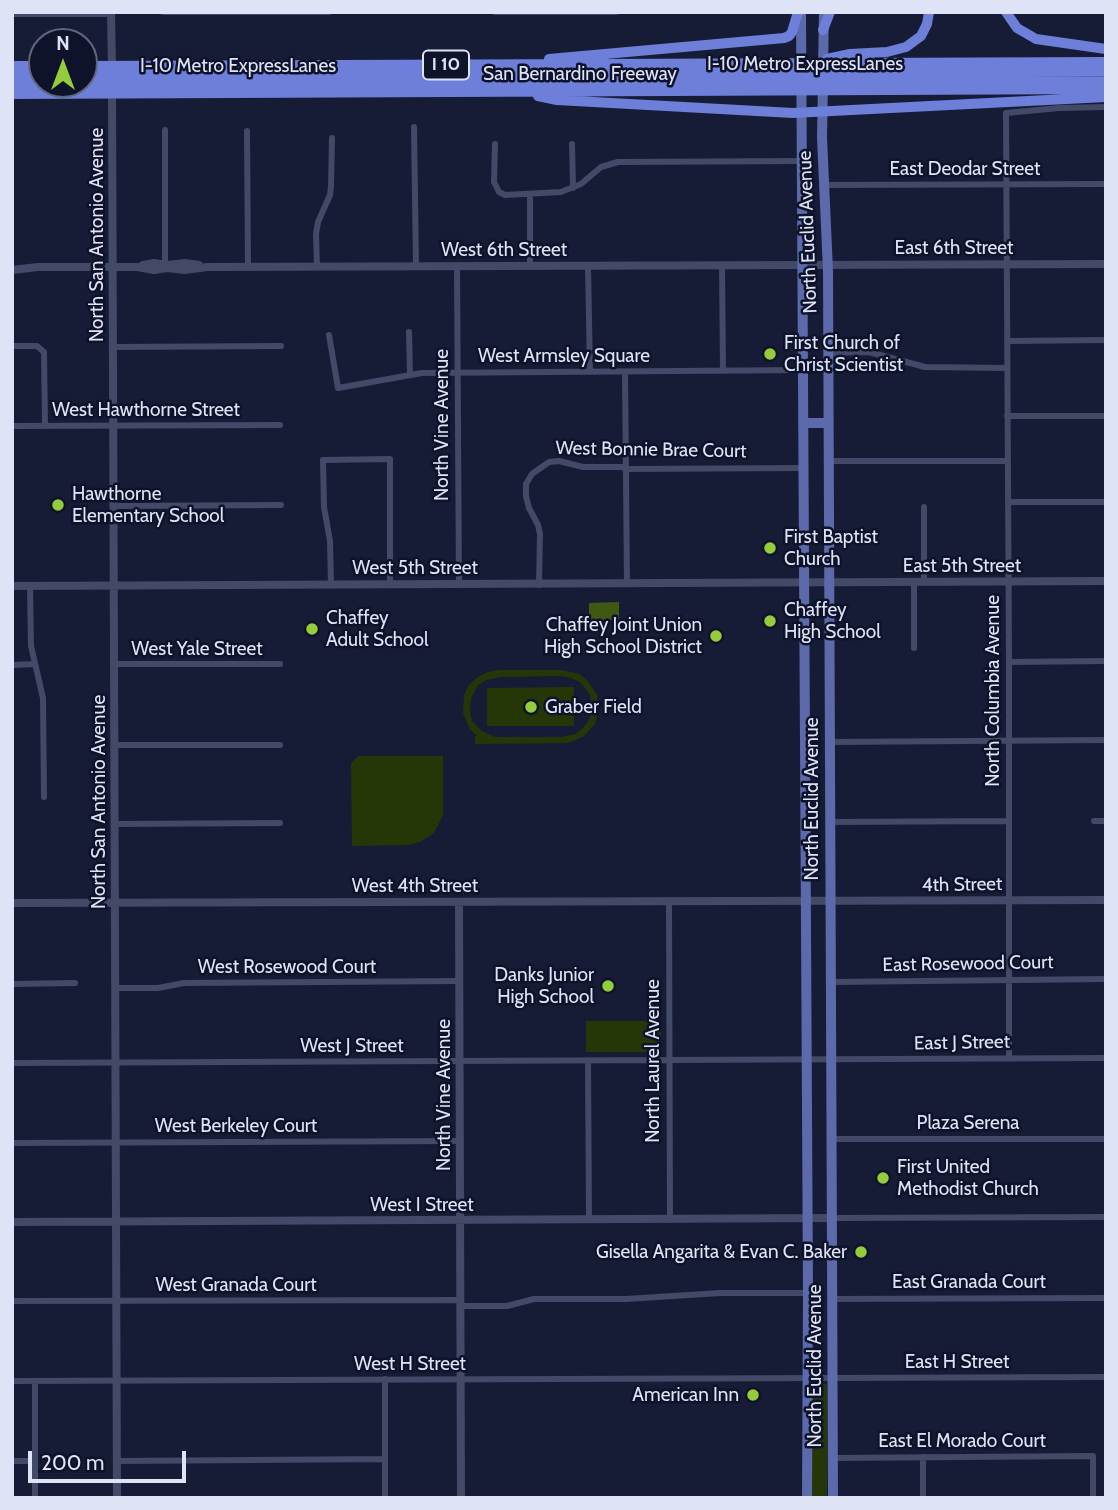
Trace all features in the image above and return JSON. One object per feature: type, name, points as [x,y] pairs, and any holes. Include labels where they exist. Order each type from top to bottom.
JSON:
[{"type":"highway","points":[[496,65],[777,39],[790,35],[799,12]]},
{"type":"highway","points":[[823,30],[830,12]]},
{"type":"highway","points":[[807,64],[850,54],[887,52],[906,47],[921,36],[929,12]]},
{"type":"highway","points":[[1006,12],[1017,28],[1036,39],[1106,49]]},
{"type":"highway","name":"San Bernardino Freeway","points":[[98,66],[1106,62]]},
{"type":"highway","name":"I-10 Metro ExpressLanes","points":[[98,74],[1106,71]]},
{"type":"highway","name":"I-10 Metro ExpressLanes","points":[[98,84],[1106,80]]},
{"type":"highway","name":"San Bernardino Freeway","points":[[12,94],[1106,89]]},
{"type":"highway","points":[[518,92],[558,100],[801,113],[1106,97]]},
{"type":"main road","name":"North Euclid Avenue","points":[[799,12],[804,309],[807,1498]]},
{"type":"main road","name":"North Euclid Avenue","points":[[824,12],[822,113],[828,264],[828,461],[824,582],[829,742],[833,1498]]},
{"type":"main road","points":[[803,423],[828,423]]},
{"type":"street","points":[[163,12],[329,12]]},
{"type":"street","points":[[495,12],[616,12]]},
{"type":"street","points":[[12,14],[111,13]]},
{"type":"street","name":"North San Antonio Avenue","points":[[111,13],[117,1498]]},
{"type":"street","name":"North Columbia Avenue","points":[[1009,1058],[1006,113],[1106,107]]},
{"type":"street","points":[[414,127],[416,266]]},
{"type":"street","points":[[165,130],[165,266]]},
{"type":"street","points":[[247,131],[248,267]]},
{"type":"street","points":[[317,267],[316,234],[318,222],[330,195],[332,138]]},
{"type":"street","points":[[495,144],[494,183],[499,192],[505,195],[561,192],[581,184],[601,167],[618,162],[801,161]]},
{"type":"street","points":[[572,144],[573,188]]},
{"type":"street","name":"East Deodar Street","points":[[824,185],[1106,184]]},
{"type":"street","points":[[530,194],[530,266]]},
{"type":"street","name":"West 6th Street","points":[[12,267],[136,267],[154,270],[165,266],[185,270],[207,267],[802,264]]},
{"type":"street","name":"East 6th Street","points":[[802,264],[1106,264]]},
{"type":"street","points":[[722,265],[723,371]]},
{"type":"street","name":"North Vine Avenue","points":[[457,266],[458,584]]},
{"type":"street","points":[[588,266],[590,372]]},
{"type":"street","points":[[409,332],[410,375]]},
{"type":"street","name":"West Armsley Square","points":[[329,335],[338,388],[410,375],[458,373],[803,370]]},
{"type":"street","points":[[1007,341],[1106,340]]},
{"type":"street","points":[[12,346],[37,346],[44,352],[45,426]]},
{"type":"street","points":[[113,347],[281,346]]},
{"type":"street","points":[[828,353],[869,352],[925,367],[1007,368]]},
{"type":"street","points":[[625,372],[627,584]]},
{"type":"street","points":[[1007,416],[1106,416]]},
{"type":"street","name":"West Hawthorne Street","points":[[12,426],[279,425]]},
{"type":"street","points":[[331,584],[330,541],[323,498],[323,460],[390,459],[390,584]]},
{"type":"street","points":[[828,461],[1007,461]]},
{"type":"street","name":"West Bonnie Brae Court","points":[[539,584],[540,534],[529,508],[526,484],[532,474],[549,462],[626,469],[803,468]]},
{"type":"street","points":[[1008,502],[1105,502]]},
{"type":"street","points":[[114,506],[281,505]]},
{"type":"street","points":[[924,507],[924,582]]},
{"type":"street","name":"East 5th Street","points":[[824,582],[1106,581]]},
{"type":"street","name":"West 5th Street","points":[[12,586],[824,582]]},
{"type":"street","points":[[914,583],[914,648]]},
{"type":"street","points":[[30,586],[31,646],[43,698],[44,797]]},
{"type":"street","points":[[1009,662],[1106,662]]},
{"type":"street","points":[[12,665],[35,664]]},
{"type":"street","name":"West Yale Street","points":[[114,664],[280,664]]},
{"type":"street","points":[[829,742],[1106,740]]},
{"type":"street","points":[[115,744],[280,744]]},
{"type":"street","points":[[829,822],[1009,821]]},
{"type":"street","points":[[1094,821],[1106,821]]},
{"type":"street","points":[[115,824],[280,823]]},
{"type":"street","name":"4th Street","points":[[818,901],[1106,900]]},
{"type":"street","name":"West 4th Street","points":[[12,903],[818,901]]},
{"type":"street","name":"North Vine Avenue","points":[[459,902],[461,1498]]},
{"type":"street","name":"North Laurel Avenue","points":[[669,902],[670,1220]]},
{"type":"street","name":"East Rosewood Court","points":[[831,982],[1106,979]]},
{"type":"street","name":"West Rosewood Court","points":[[116,988],[158,988],[184,983],[460,981]]},
{"type":"street","points":[[12,984],[75,983]]},
{"type":"street","name":"East J Street","points":[[818,1060],[1106,1058]]},
{"type":"street","name":"West J Street","points":[[12,1063],[818,1060]]},
{"type":"street","points":[[588,1061],[589,1220]]},
{"type":"street","name":"Plaza Serena","points":[[831,1139],[1106,1139]]},
{"type":"street","name":"West Berkeley Court","points":[[12,1143],[460,1140]]},
{"type":"street","points":[[831,1218],[1106,1217]]},
{"type":"street","name":"West I Street","points":[[12,1222],[831,1218]]},
{"type":"street","name":"West Granada Court","points":[[12,1301],[460,1303],[507,1306],[534,1299],[808,1293]]},
{"type":"street","name":"East Granada Court","points":[[832,1299],[1106,1298]]},
{"type":"street","name":"East H Street","points":[[808,1378],[1106,1377]]},
{"type":"street","name":"West H Street","points":[[12,1381],[808,1378]]},
{"type":"street","points":[[384,1379],[385,1498]]},
{"type":"street","points":[[35,1381],[35,1498]]},
{"type":"street","name":"East El Morado Court","points":[[832,1458],[1093,1456],[1093,1498]]},
{"type":"street","points":[[923,1457],[923,1498]]},
{"type":"street","points":[[117,1461],[385,1460]]},
{"type":"street","points":[[12,1461],[35,1461]]},
{"type":"shaded area","points":[[619,602],[619,620],[589,620],[589,603]]},
{"type":"shaded area","points":[[562,670],[579,674],[588,681],[597,695],[598,712],[595,724],[584,736],[568,743],[475,744],[477,736],[470,729],[463,713],[464,695],[469,685],[488,672]],"holes":[[[500,677],[571,678],[580,682],[592,702],[589,720],[576,734],[562,737],[495,737],[482,731],[472,721],[471,698],[478,685],[486,680]]]},
{"type":"shaded area","name":"Graber Field","points":[[574,687],[574,726],[487,726],[487,688]]},
{"type":"shaded area","points":[[358,756],[443,756],[443,815],[434,833],[420,842],[408,845],[352,846],[351,764]]},
{"type":"shaded area","points":[[586,1021],[661,1021],[661,1052],[586,1052]]},
{"type":"shaded area","points":[[811,1384],[827,1384],[827,1498],[812,1498]]},
{"type":"place","name":"First Church of Christ Scientist","points":[[770,354]]},
{"type":"place","name":"Hawthorne Elementary School","points":[[58,505]]},
{"type":"place","name":"First Baptist Church","points":[[770,548]]},
{"type":"place","name":"Chaffey High School","points":[[770,621]]},
{"type":"place","name":"Chaffey Adult School","points":[[312,629]]},
{"type":"place","name":"Chaffey Joint Union High School District","points":[[716,636]]},
{"type":"place","name":"Graber Field","points":[[531,707]]},
{"type":"place","name":"Danks Junior High School","points":[[608,986]]},
{"type":"place","name":"First United Methodist Church","points":[[883,1178]]},
{"type":"place","name":"Gisella Angarita & Evan C. Baker","points":[[861,1252]]},
{"type":"place","name":"American Inn","points":[[753,1395]]}]
